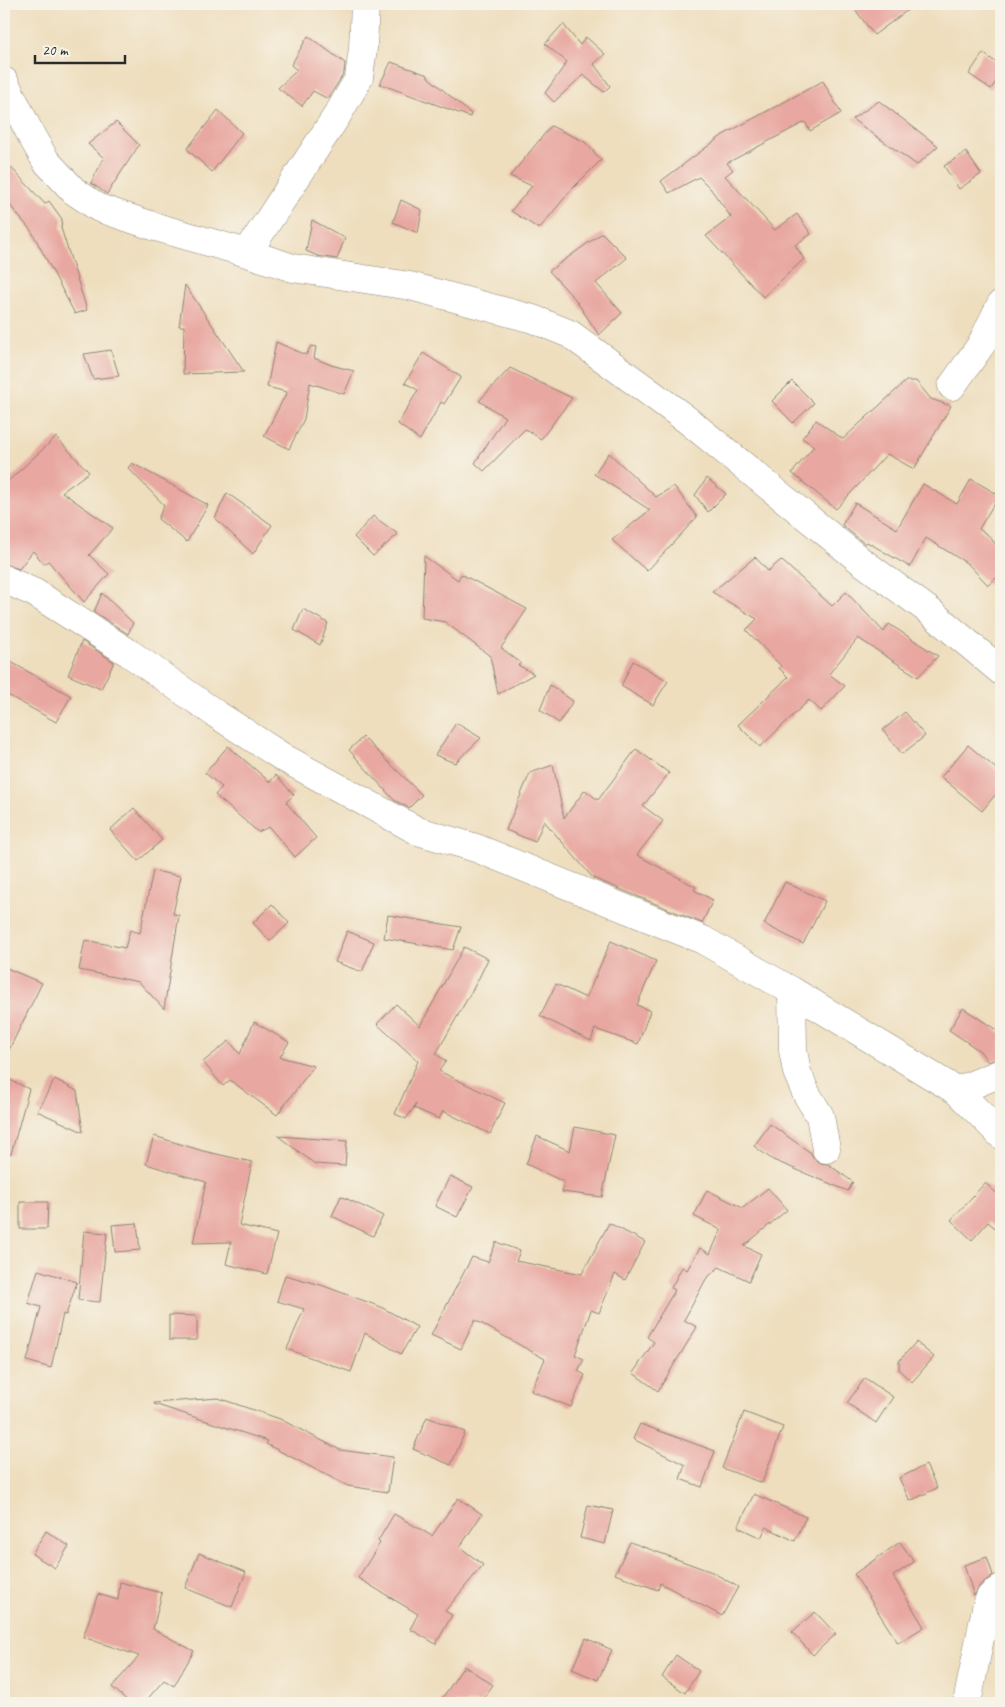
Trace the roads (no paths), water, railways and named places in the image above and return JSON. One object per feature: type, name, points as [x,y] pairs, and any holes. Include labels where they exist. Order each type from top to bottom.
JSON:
[{"type":"street","points":[[248,253],[338,114],[358,78],[363,48],[365,4]]},
{"type":"street","points":[[4,80],[46,161],[74,191],[99,208],[293,268],[410,286],[533,319],[570,334],[686,419],[861,561],[928,610],[1001,671]]},
{"type":"street","points":[[952,386],[981,345],[1001,304]]},
{"type":"street","points":[[4,579],[35,593],[129,653],[216,714],[284,758],[418,831],[476,848],[703,940],[957,1091],[1001,1135]]},
{"type":"street","points":[[792,992],[793,1050],[797,1072],[806,1094],[820,1116],[826,1149]]},
{"type":"street","points":[[957,1091],[1001,1073]]},
{"type":"street","points":[[967,1703],[986,1608],[990,1597],[1001,1588]]}]
